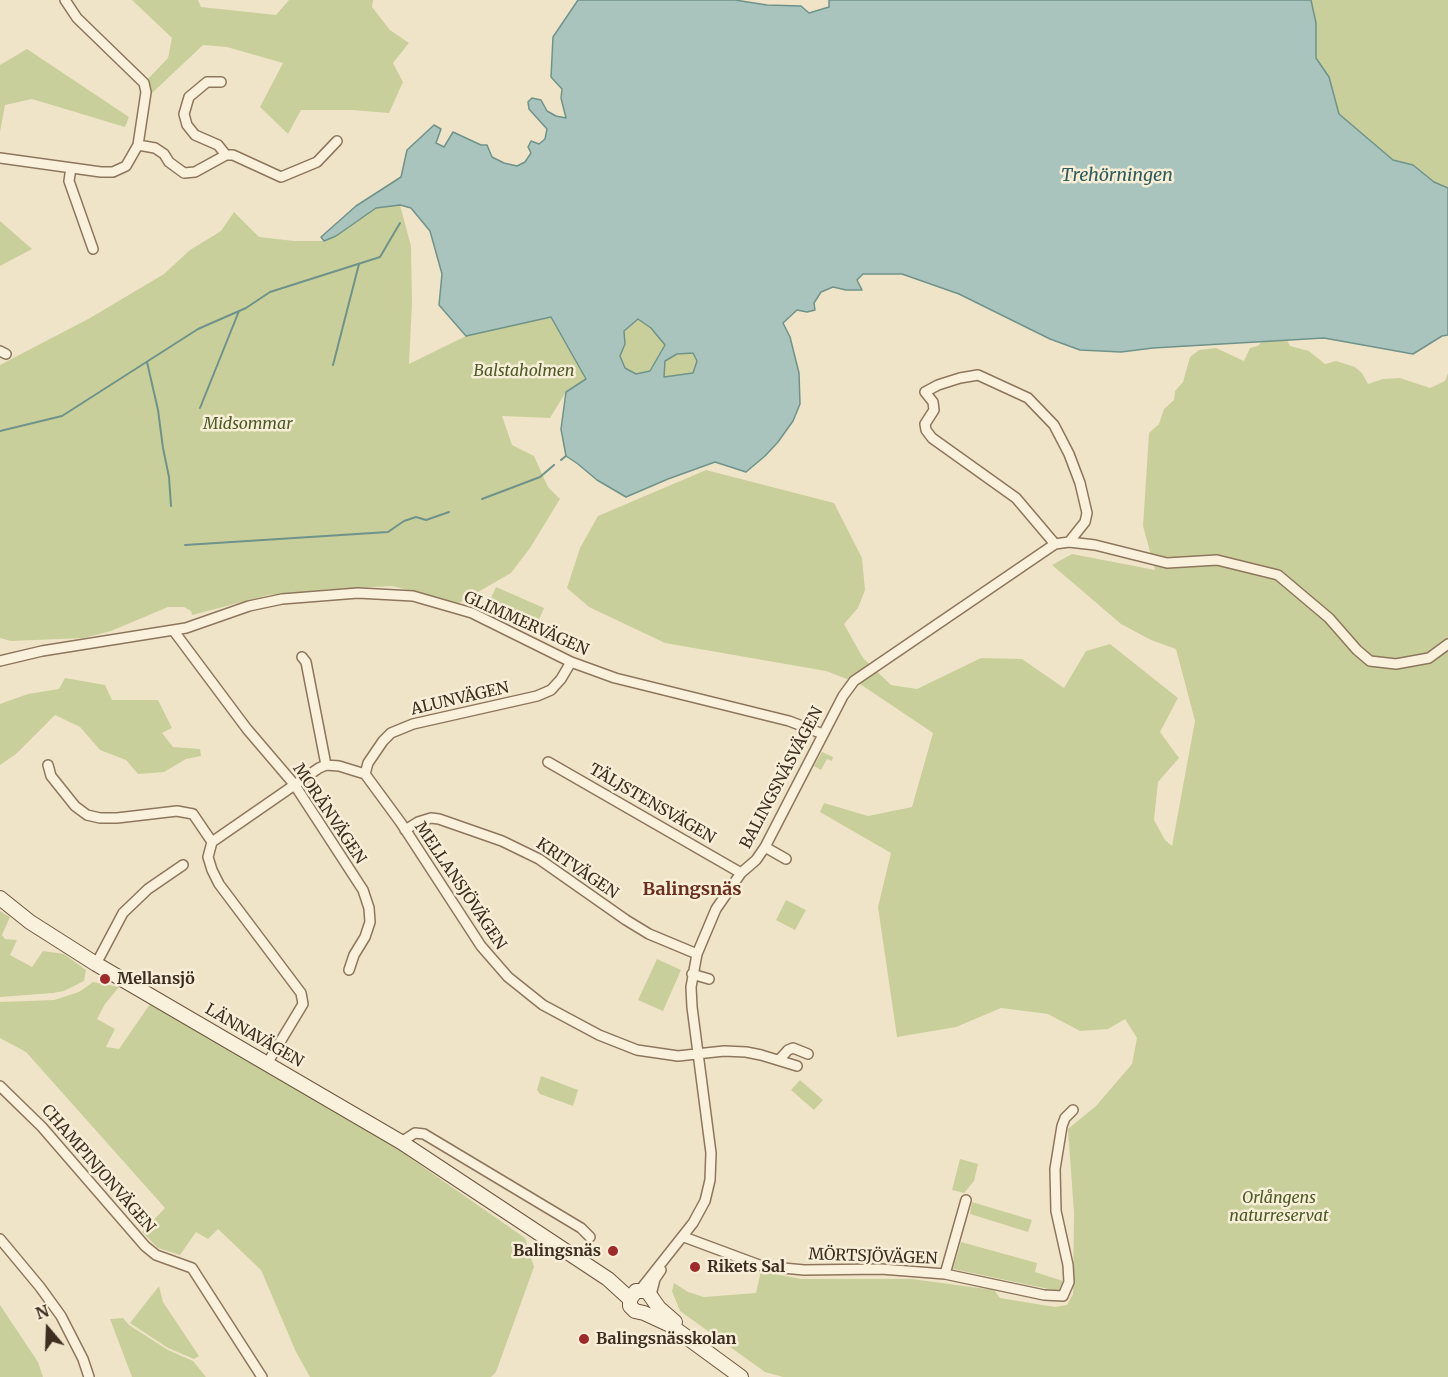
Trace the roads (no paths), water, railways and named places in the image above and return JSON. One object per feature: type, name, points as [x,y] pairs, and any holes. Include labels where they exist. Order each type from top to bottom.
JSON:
[{"type":"main road","name":"LÄNNAVÄGEN","points":[[0,898],[30,922],[96,964],[268,1062],[401,1142],[608,1279],[642,1295],[750,1377]]},
{"type":"main road","name":"LÄNNAVÄGEN","points":[[642,1295],[632,1309],[670,1325],[741,1377]]},
{"type":"main road","points":[[642,1295],[651,1308],[644,1313]]},
{"type":"street","points":[[0,158],[113,172],[126,166],[138,145],[146,87],[77,18],[65,0]]},
{"type":"street","points":[[221,82],[207,82],[189,96],[184,114],[187,125],[195,135],[218,145],[226,155]]},
{"type":"street","points":[[138,145],[155,148],[184,173],[195,172],[226,155],[233,155],[281,177],[317,162],[337,141]]},
{"type":"street","points":[[71,168],[69,181],[93,249]]},
{"type":"street","points":[[1055,544],[1016,498],[932,438],[925,424],[934,410],[933,402],[926,392],[939,385],[978,375],[1028,398],[1054,425],[1069,454],[1080,483],[1087,513],[1085,522],[1069,542]]},
{"type":"street","name":"BALINGSNÄSVÄGEN","points":[[642,1295],[655,1280],[672,1250],[684,1237],[705,1201],[711,1170],[711,1153],[692,1008],[692,974],[697,954],[716,909],[741,873],[756,860],[765,847],[843,696],[854,681],[1055,544],[1069,542],[1095,545],[1167,563],[1217,560],[1278,575],[1329,618],[1357,650],[1370,661],[1396,664],[1429,658],[1448,644]]},
{"type":"street","name":"GLIMMERVÄGEN","points":[[0,661],[42,651],[186,628],[249,606],[282,599],[358,593],[413,596],[472,613],[571,662],[615,678],[789,721],[823,734]]},
{"type":"street","name":"MORÄNVÄGEN","points":[[173,630],[247,729],[294,784],[363,890],[368,902],[369,927],[349,970]]},
{"type":"street","points":[[302,657],[306,662],[326,765]]},
{"type":"street","name":"ALUNVÄGEN","points":[[365,774],[368,763],[391,733],[422,722],[537,696],[551,690],[571,662]]},
{"type":"street","name":"TÄLJSTENSVÄGEN","points":[[548,762],[741,873]]},
{"type":"street","points":[[48,765],[51,776],[75,806],[87,815],[117,818],[177,811],[194,814],[212,842]]},
{"type":"street","points":[[268,1062],[303,1004],[301,993],[219,884],[208,857],[212,842],[294,784],[326,765],[349,768],[365,774]]},
{"type":"street","name":"MELLANSJÖVÄGEN","points":[[365,774],[405,830],[481,946],[501,970],[543,1005],[599,1035],[637,1050],[678,1056],[738,1052],[761,1055],[797,1066]]},
{"type":"street","name":"KRITVÄGEN","points":[[405,830],[418,822],[431,818],[502,841],[539,859],[649,934],[697,954]]},
{"type":"street","points":[[765,847],[786,859]]},
{"type":"street","points":[[96,964],[123,913],[148,889],[183,865]]},
{"type":"street","points":[[692,974],[709,979]]},
{"type":"street","points":[[778,1060],[793,1048],[808,1054]]},
{"type":"street","name":"CHAMPINJONVÄGEN","points":[[0,1086],[42,1127],[145,1246],[156,1255],[192,1268],[262,1377]]},
{"type":"street","name":"MÖRTSJÖVÄGEN","points":[[684,1237],[762,1266],[804,1270],[881,1269],[945,1274],[1044,1296],[1064,1296],[1069,1282],[1068,1265],[1050,1185],[1060,1132],[1065,1118],[1073,1110]]},
{"type":"street","points":[[401,1142],[415,1133],[424,1134],[581,1228],[590,1237]]},
{"type":"street","points":[[945,1274],[966,1200]]},
{"type":"street","points":[[0,1239],[61,1316],[83,1359],[89,1377]]},
{"type":"water","name":"Trehörningen","points":[[578,0],[735,0],[767,5],[801,6],[809,13],[829,7],[829,0],[1311,0],[1316,23],[1316,58],[1329,77],[1339,114],[1393,160],[1413,165],[1434,182],[1448,188],[1448,335],[1442,336],[1413,354],[1324,338],[1121,352],[1080,350],[1050,339],[959,294],[902,274],[863,274],[857,280],[862,290],[833,287],[821,292],[814,303],[815,310],[807,312],[797,310],[783,323],[790,337],[799,373],[800,404],[793,421],[765,456],[746,472],[715,462],[626,497],[597,480],[566,456],[561,429],[566,392],[586,379],[551,317],[466,336],[439,305],[442,274],[430,231],[411,208],[400,205],[376,208],[336,236],[324,241],[321,237],[356,206],[401,177],[407,150],[434,125],[441,129],[436,143],[444,147],[453,132],[481,145],[487,145],[492,157],[504,163],[517,166],[525,162],[531,153],[528,147],[531,141],[539,144],[545,139],[547,129],[529,109],[528,102],[532,98],[541,100],[547,111],[566,118],[561,98],[562,89],[551,77],[553,37]],"holes":[[[638,319],[651,328],[665,345],[650,371],[636,374],[625,368],[620,356],[625,344],[624,331]],[[693,353],[697,361],[693,373],[664,377],[665,361],[677,354]]]},
{"type":"waterway","points":[[0,431],[62,416],[198,329],[246,308],[270,292],[380,257],[400,223]]},
{"type":"waterway","points":[[333,365],[359,264]]},
{"type":"waterway","points":[[200,408],[239,311]]},
{"type":"waterway","points":[[147,362],[158,410],[169,477],[171,506]]},
{"type":"waterway","points":[[561,460],[566,456]]},
{"type":"waterway","points":[[482,499],[540,477],[554,465]]},
{"type":"waterway","points":[[185,545],[388,532],[404,521],[416,517],[426,520],[449,512]]},
{"type":"place","name":"Mellansjö","points":[[105,979]]},
{"type":"place","name":"Balingsnäs","points":[[613,1251]]},
{"type":"place","name":"Rikets Sal","points":[[695,1267]]},
{"type":"place","name":"Balingsnässkolan","points":[[584,1339]]},
{"type":"district","name":"Balingsnäs","points":[[692,890]]},
{"type":"park label","name":"Balstaholmen","points":[[524,371]]},
{"type":"park label","name":"Midsommar","points":[[248,424]]},
{"type":"park label","name":"Orlångens naturreservat","points":[[1279,1207]]}]
